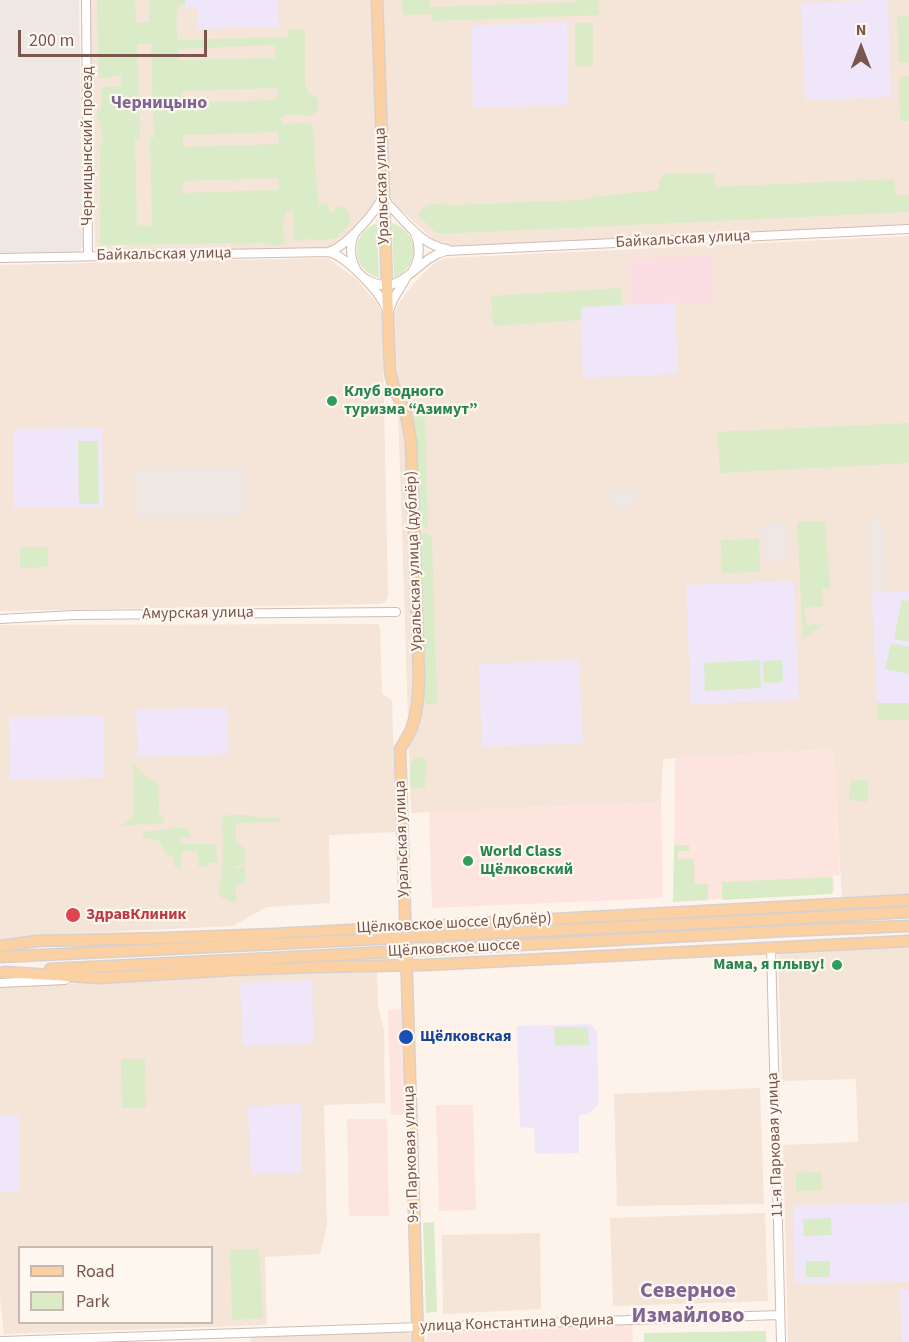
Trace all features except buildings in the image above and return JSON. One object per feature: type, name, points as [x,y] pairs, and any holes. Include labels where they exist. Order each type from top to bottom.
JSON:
[{"type":"main road","name":"Уральская улица","points":[[377,0],[390,372]]},
{"type":"main road","name":"Уральская улица (дублёр)","points":[[390,372],[395,391],[404,409],[411,442],[419,677],[418,702],[412,729],[400,749]]},
{"type":"main road","name":"Уральская улица","points":[[400,749],[407,965]]},
{"type":"main road","name":"Щёлковское шоссе (дублёр)","points":[[0,946],[37,941],[219,936],[909,900]]},
{"type":"main road","name":"Щёлковское шоссе","points":[[0,957],[909,912]]},
{"type":"main road","points":[[462,924],[447,934],[445,944],[448,954],[466,963]]},
{"type":"main road","name":"Щёлковское шоссе","points":[[2,972],[909,926]]},
{"type":"main road","points":[[2,972],[100,978],[909,941]]},
{"type":"main road","name":"9-я Парковая улица","points":[[407,965],[418,1342]]},
{"type":"street","name":"Черницынский проезд","points":[[86,0],[88,256]]},
{"type":"street","points":[[383,193],[388,204],[411,228],[419,245],[418,261],[390,307],[388,318]]},
{"type":"street","points":[[383,193],[380,204],[352,240],[351,258],[355,267],[384,302],[388,318]]},
{"type":"street","points":[[328,252],[337,249],[374,218],[384,216],[402,220],[434,246],[457,250]]},
{"type":"street","name":"Байкальская улица","points":[[457,250],[909,229]]},
{"type":"street","points":[[328,252],[337,255],[362,276],[378,284],[387,285],[400,282],[439,252],[457,250]]},
{"type":"street","name":"Байкальская улица","points":[[0,258],[328,252]]},
{"type":"street","name":"Амурская улица","points":[[0,619],[74,615],[396,612]]},
{"type":"street","name":"11-я Парковая улица","points":[[771,947],[782,1342]]},
{"type":"street","points":[[0,983],[100,978]]},
{"type":"street","name":"улица Константина Федина","points":[[2,1341],[243,1337],[417,1327],[780,1315]]},
{"type":"shaded area","points":[[0,0],[79,0],[83,247],[78,252],[0,253]]},
{"type":"shaded area","points":[[90,0],[372,0],[379,191],[374,203],[355,226],[335,245],[328,248],[99,253],[95,248]]},
{"type":"shaded area","points":[[182,0],[278,0],[279,27],[198,29],[197,7],[183,7]]},
{"type":"shaded area","points":[[383,0],[909,0],[909,225],[452,246],[435,241],[398,207],[389,192]]},
{"type":"shaded area","points":[[888,0],[891,97],[805,100],[801,3]]},
{"type":"shaded area","points":[[567,22],[568,105],[473,108],[471,26]]},
{"type":"shaded area","points":[[909,236],[909,894],[842,897],[833,749],[663,759],[661,802],[476,810],[470,814],[450,811],[411,813],[395,312],[416,281],[437,261],[446,258]]},
{"type":"shaded area","points":[[712,256],[713,302],[629,304],[629,259]]},
{"type":"shaded area","points":[[328,258],[356,279],[377,303],[382,313],[388,595],[386,602],[379,604],[0,611],[0,265]]},
{"type":"shaded area","points":[[675,303],[678,374],[583,378],[580,307]]},
{"type":"shaded area","points":[[102,428],[103,507],[13,508],[13,429]]},
{"type":"shaded area","points":[[244,467],[245,507],[240,516],[137,519],[136,469]]},
{"type":"shaded area","points":[[610,490],[634,490],[635,508],[611,509]]},
{"type":"shaded area","points":[[882,518],[886,592],[872,593],[868,519]]},
{"type":"shaded area","points":[[787,523],[789,561],[763,562],[761,524]]},
{"type":"shaded area","points":[[794,581],[799,700],[691,704],[686,585]]},
{"type":"shaded area","points":[[909,591],[909,703],[877,703],[872,593]]},
{"type":"shaded area","points":[[378,624],[382,694],[392,700],[396,832],[329,835],[330,903],[267,907],[233,926],[41,935],[30,936],[26,940],[0,943],[0,625]]},
{"type":"shaded area","points":[[579,660],[583,743],[482,747],[479,664]]},
{"type":"shaded area","points":[[227,707],[229,754],[138,757],[136,710]]},
{"type":"shaded area","points":[[103,716],[104,778],[10,779],[9,717]]},
{"type":"shaded area","points":[[833,749],[840,875],[833,876],[834,891],[674,901],[675,758]]},
{"type":"shaded area","points":[[661,802],[663,898],[432,908],[429,812],[450,811],[470,814],[476,810]]},
{"type":"shaded area","points":[[909,945],[909,1342],[788,1342],[783,1145],[858,1142],[856,1079],[782,1081],[778,954],[780,951]]},
{"type":"shaded area","points":[[377,970],[378,1006],[384,1031],[385,1103],[324,1105],[327,1226],[320,1254],[265,1257],[267,1325],[4,1334],[0,1297],[0,987]]},
{"type":"shaded area","points":[[312,980],[314,1044],[243,1045],[240,983]]},
{"type":"shaded area","points":[[401,1009],[404,1115],[391,1115],[388,1010]]},
{"type":"shaded area","points":[[591,1024],[597,1032],[599,1104],[588,1114],[579,1115],[579,1153],[535,1154],[534,1128],[520,1127],[517,1026]]},
{"type":"shaded area","points":[[760,1088],[764,1204],[617,1206],[614,1094]]},
{"type":"shaded area","points":[[301,1104],[302,1173],[251,1174],[248,1106]]},
{"type":"shaded area","points":[[436,1105],[473,1105],[476,1210],[439,1211]]},
{"type":"shaded area","points":[[0,1116],[19,1116],[20,1192],[0,1192]]},
{"type":"shaded area","points":[[347,1119],[387,1119],[389,1216],[349,1216]]},
{"type":"shaded area","points":[[909,1202],[909,1282],[795,1283],[793,1206]]},
{"type":"shaded area","points":[[765,1213],[768,1301],[613,1306],[610,1218]]},
{"type":"shaded area","points":[[540,1233],[541,1309],[443,1314],[442,1235]]},
{"type":"shaded area","points":[[900,1290],[909,1290],[909,1342],[902,1342]]},
{"type":"shaded area","points":[[632,1324],[633,1342],[426,1342],[428,1334],[437,1330]]},
{"type":"shaded area","points":[[406,1332],[412,1336],[412,1342],[250,1342],[252,1337]]},
{"type":"green space","points":[[97,0],[135,0],[136,23],[149,22],[149,0],[185,0],[185,5],[179,4],[178,8],[178,40],[288,37],[288,29],[305,29],[305,86],[308,92],[319,100],[318,107],[311,116],[286,114],[281,118],[282,124],[301,123],[313,126],[319,204],[328,203],[329,211],[332,213],[338,206],[342,206],[350,217],[350,223],[336,238],[321,241],[308,239],[296,241],[293,231],[294,214],[288,210],[285,212],[283,225],[285,241],[283,244],[274,246],[269,243],[100,245],[100,148],[103,134],[97,111],[101,110],[101,87],[122,86],[121,75],[99,79]],"holes":[[[137,44],[151,44],[154,138],[150,138],[152,226],[137,226],[135,139],[140,138]],[[275,45],[275,58],[179,60],[179,49]],[[277,88],[277,100],[181,103],[181,91]],[[278,132],[279,144],[183,147],[183,135]],[[278,178],[279,190],[182,193],[183,181]]]},
{"type":"green space","points":[[402,0],[429,0],[430,7],[598,0],[599,15],[433,21],[432,14],[403,15]]},
{"type":"green space","points":[[897,16],[909,16],[909,62],[899,63]]},
{"type":"green space","points":[[575,23],[593,23],[593,66],[575,66]]},
{"type":"green space","points":[[909,76],[909,121],[900,121],[899,80],[901,77]]},
{"type":"green space","points":[[714,173],[715,187],[894,179],[895,195],[909,195],[909,212],[440,234],[418,215],[428,204],[582,200],[659,190],[663,174]]},
{"type":"green space","points":[[377,223],[379,278],[369,274],[363,267],[358,260],[357,251],[361,235]]},
{"type":"green space","points":[[392,223],[401,227],[408,234],[414,249],[409,266],[394,278]]},
{"type":"green space","points":[[621,288],[621,305],[581,307],[581,320],[493,326],[491,296]]},
{"type":"green space","points":[[416,411],[425,411],[428,528],[419,527],[411,418]]},
{"type":"green space","points":[[909,423],[909,463],[720,473],[717,432]]},
{"type":"green space","points":[[78,441],[98,441],[99,504],[79,504]]},
{"type":"green space","points":[[825,521],[830,588],[822,589],[823,606],[804,608],[806,625],[824,624],[803,639],[797,522]]},
{"type":"green space","points":[[423,533],[432,536],[437,703],[433,704],[426,704],[423,699],[418,540]]},
{"type":"green space","points":[[759,539],[760,572],[722,573],[721,540]]},
{"type":"green space","points":[[20,547],[47,547],[48,567],[20,568]]},
{"type":"green space","points":[[902,599],[909,601],[909,642],[894,639]]},
{"type":"green space","points":[[891,643],[909,647],[909,674],[885,669]]},
{"type":"green space","points":[[760,660],[761,688],[705,691],[704,663]]},
{"type":"green space","points":[[782,660],[783,682],[764,683],[763,661]]},
{"type":"green space","points":[[877,703],[909,703],[909,720],[877,720]]},
{"type":"green space","points":[[417,757],[427,762],[425,788],[411,789],[410,767]]},
{"type":"green space","points":[[133,763],[143,774],[162,786],[158,786],[159,814],[164,816],[163,823],[118,826],[129,821],[133,816]]},
{"type":"green space","points":[[851,780],[868,780],[868,802],[849,800]]},
{"type":"green space","points":[[229,815],[280,818],[280,822],[236,823],[236,843],[245,848],[245,864],[236,866],[236,869],[245,866],[245,884],[236,884],[238,899],[233,902],[221,897],[219,892],[223,862],[222,819]]},
{"type":"green space","points":[[185,827],[189,829],[190,837],[180,838],[180,844],[216,844],[217,863],[197,867],[199,864],[197,851],[181,851],[181,869],[174,866],[174,857],[166,855],[159,841],[144,838],[142,835],[143,832]]},
{"type":"green space","points":[[674,845],[689,845],[689,851],[678,851],[678,858],[694,859],[695,884],[708,884],[708,900],[673,902]]},
{"type":"green space","points":[[832,877],[833,892],[831,894],[722,900],[722,882]]},
{"type":"green space","points":[[554,1027],[588,1027],[589,1045],[555,1046]]},
{"type":"green space","points":[[121,1059],[145,1059],[146,1108],[122,1108]]},
{"type":"green space","points":[[822,1172],[822,1190],[796,1191],[796,1173]]},
{"type":"green space","points":[[831,1218],[832,1235],[804,1236],[803,1219]]},
{"type":"green space","points":[[434,1222],[437,1312],[426,1313],[423,1223]]},
{"type":"green space","points":[[259,1249],[263,1318],[232,1320],[230,1250]]},
{"type":"green space","points":[[806,1261],[830,1261],[830,1277],[806,1277]]},
{"type":"green space","points":[[766,1331],[766,1342],[644,1342],[644,1333]]},
{"type":"place","name":"Клуб водного туризма “Азимут”","points":[[332,401]]},
{"type":"place","name":"World Class Щёлковский","points":[[468,861]]},
{"type":"place","name":"ЗдравКлиник","points":[[73,915]]},
{"type":"place","name":"Мама, я плыву!","points":[[837,965]]},
{"type":"place","name":"Щёлковская","points":[[406,1037]]},
{"type":"district","name":"Черницыно","points":[[159,104]]},
{"type":"district","name":"Северное Измайлово","points":[[688,1304]]}]
